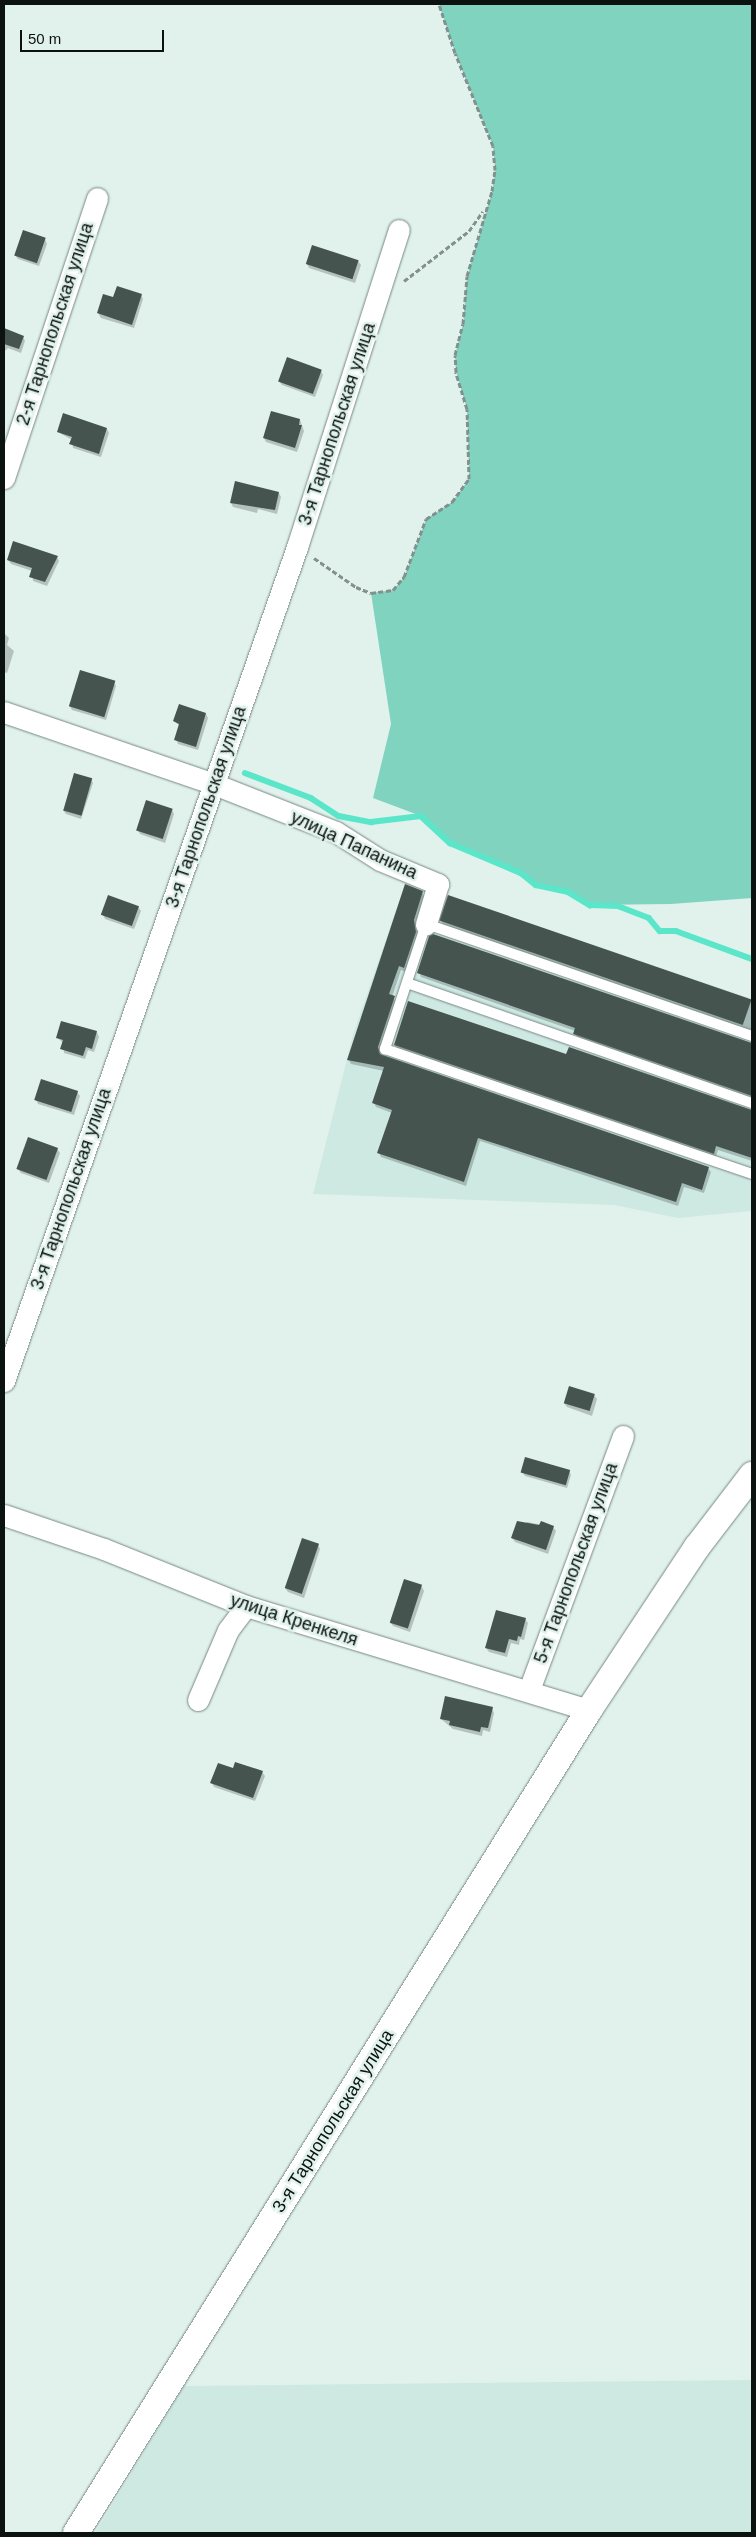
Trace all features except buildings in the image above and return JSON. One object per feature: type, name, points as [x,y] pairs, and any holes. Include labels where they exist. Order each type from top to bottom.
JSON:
[{"type":"street","name":"2-я Тарнопольская улица","points":[[4,478],[97,198]]},
{"type":"street","name":"3-я Тарнопольская улица","points":[[4,1381],[297,547],[399,230]]},
{"type":"street","name":"улица Папанина","points":[[4,712],[214,784],[336,832],[380,860],[438,884],[426,924]]},
{"type":"street","name":"5-я Тарнопольская улица","points":[[529,1690],[623,1436]]},
{"type":"street","name":"3-я Тарнопольская улица","points":[[76,2533],[590,1710],[697,1547],[752,1475]]},
{"type":"street","name":"улица Кренкеля","points":[[4,1515],[104,1549],[246,1606],[590,1710]]},
{"type":"street","points":[[198,1700],[228,1630],[246,1606]]},
{"type":"lane","points":[[752,1036],[426,924],[385,1049],[752,1174]]},
{"type":"lane","points":[[406,983],[752,1104]]},
{"type":"path","points":[[297,547],[356,587],[371,593],[393,590],[404,577],[426,519],[464,490],[469,479],[467,409],[456,372],[455,355],[463,324],[467,276],[484,210],[492,191],[493,146],[455,53],[439,4]]},
{"type":"path","points":[[376,304],[469,231],[484,210]]},
{"type":"shaded area","points":[[406,881],[752,999],[752,1211],[678,1218],[614,1205],[313,1194],[353,1035]]},
{"type":"shaded area","points":[[752,2380],[752,2533],[95,2533],[184,2386]]},
{"type":"green space","points":[[439,4],[752,4],[752,898],[671,904],[590,905],[568,892],[536,885],[521,873],[450,843],[421,816],[373,798],[391,724],[371,593],[393,590],[404,577],[426,519],[452,502],[469,479],[467,409],[456,372],[455,355],[463,324],[467,276],[492,191],[495,170],[493,146],[455,53]]},
{"type":"waterway","points":[[245,773],[311,798],[339,816],[371,822],[421,816],[450,843],[521,873],[536,885],[568,892],[590,905],[618,906],[649,918],[660,931],[676,931],[752,959]]}]
